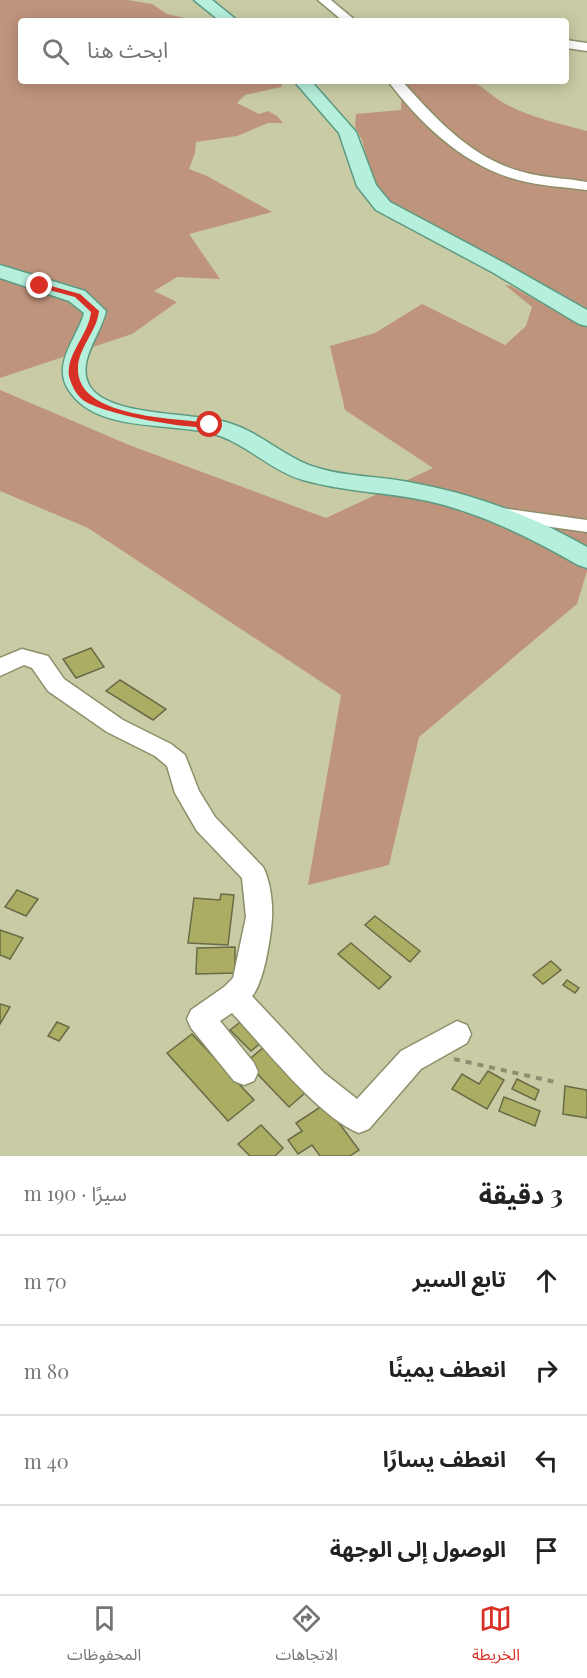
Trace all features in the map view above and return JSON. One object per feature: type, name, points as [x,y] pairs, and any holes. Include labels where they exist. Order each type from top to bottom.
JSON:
[{"type":"main road","points":[[202,0],[226,18]]},
{"type":"main road","points":[[305,84],[347,132],[367,186],[383,206],[499,268],[587,319]]},
{"type":"main road","points":[[0,271],[77,296],[95,311],[94,320],[76,357],[74,376],[78,389],[86,398],[98,405],[132,415],[227,429],[276,460],[298,470],[336,480],[407,489],[485,512],[564,545],[587,560]]},
{"type":"street","points":[[324,0],[348,18]]},
{"type":"street","points":[[569,44],[587,47]]},
{"type":"street","points":[[398,84],[439,131],[487,163],[522,177],[587,186]]},
{"type":"street","points":[[485,512],[587,526]]},
{"type":"street","points":[[0,668],[22,657],[40,662],[56,685],[116,726],[163,750],[177,761],[187,793],[206,824],[254,874],[259,917],[246,983],[234,996],[201,1019],[244,1072]]},
{"type":"street","points":[[234,996],[314,1082],[359,1119],[411,1060],[457,1034]]},
{"type":"path","points":[[424,1051],[555,1082]]},
{"type":"shaded area","points":[[0,0],[128,0],[152,4],[167,14],[185,18],[18,18],[18,84],[282,84],[281,87],[245,95],[237,103],[259,114],[268,111],[283,123],[268,123],[237,136],[196,142],[189,169],[207,176],[272,212],[189,234],[220,279],[177,277],[154,291],[177,302],[132,334],[0,378]]},
{"type":"shaded area","points":[[402,84],[476,84],[502,102],[522,112],[587,131],[587,571],[577,604],[419,737],[389,865],[308,885],[341,695],[88,528],[0,491],[0,390],[129,445],[326,518],[433,468],[345,410],[330,346],[375,333],[422,304],[505,345],[526,326],[532,307],[505,285],[511,286],[554,310],[575,307],[387,201],[372,178],[362,140],[355,127],[356,114],[401,110]]},
{"type":"building","points":[[91,648],[104,667],[76,678],[63,659]]},
{"type":"building","points":[[120,680],[166,709],[153,720],[106,691]]},
{"type":"building","points":[[17,890],[38,899],[26,916],[5,907]]},
{"type":"building","points":[[221,894],[234,895],[228,945],[188,943],[194,898],[220,900]]},
{"type":"building","points":[[375,916],[420,951],[410,962],[365,925]]},
{"type":"building","points":[[0,930],[23,938],[10,959],[0,955]]},
{"type":"building","points":[[351,943],[391,977],[379,989],[338,954]]},
{"type":"building","points":[[235,947],[235,973],[196,974],[197,948]]},
{"type":"building","points":[[551,961],[561,970],[543,984],[533,975]]},
{"type":"building","points":[[567,980],[579,988],[575,993],[563,985]]},
{"type":"building","points":[[0,1004],[10,1007],[0,1024]]},
{"type":"building","points":[[247,1017],[267,1038],[251,1051],[230,1030]]},
{"type":"building","points":[[57,1022],[69,1027],[59,1041],[48,1036]]},
{"type":"building","points":[[192,1034],[254,1100],[228,1121],[167,1053]]},
{"type":"building","points":[[270,1042],[313,1086],[289,1107],[246,1062]]},
{"type":"building","points":[[488,1071],[504,1080],[487,1109],[452,1089],[462,1074],[479,1084]]},
{"type":"building","points":[[517,1079],[539,1090],[535,1100],[512,1089]]},
{"type":"building","points":[[565,1086],[587,1090],[587,1118],[563,1114]]},
{"type":"building","points":[[504,1097],[540,1111],[535,1126],[499,1111]]},
{"type":"building","points":[[325,1104],[359,1150],[350,1156],[320,1156],[312,1145],[298,1154],[288,1140],[302,1131],[296,1123]]},
{"type":"building","points":[[261,1125],[283,1148],[275,1156],[250,1156],[238,1144]]},
{"type":"route","points":[[40,286],[77,296],[95,311],[94,320],[74,363],[74,376],[78,389],[86,398],[98,405],[132,415],[210,425]]}]
